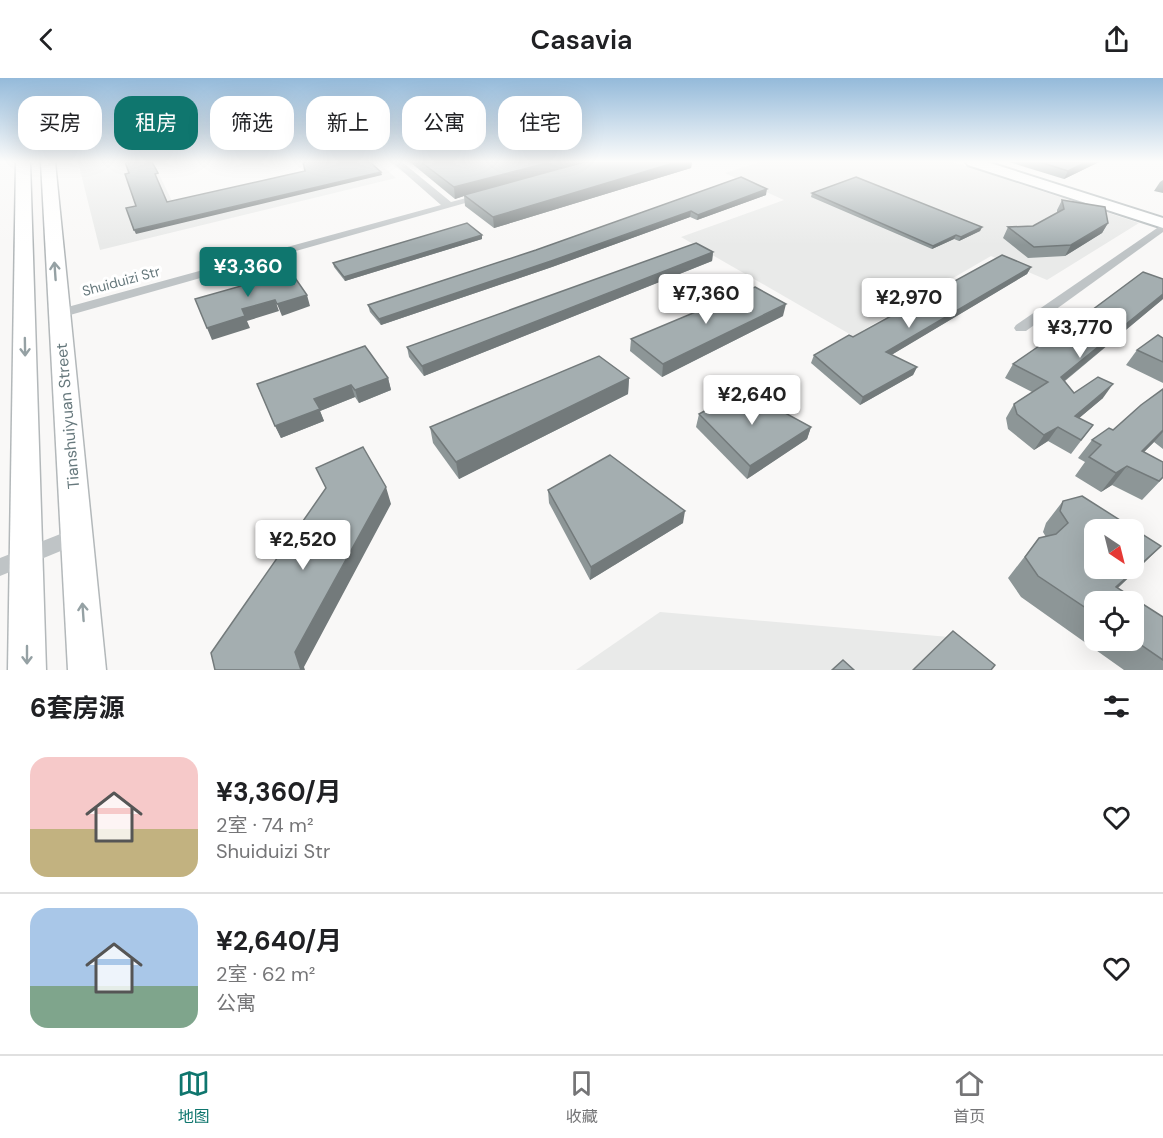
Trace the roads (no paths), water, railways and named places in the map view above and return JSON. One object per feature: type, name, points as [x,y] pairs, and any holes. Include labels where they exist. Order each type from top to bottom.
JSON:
[{"type":"main road","points":[[22,190],[14,561],[27,670]]},
{"type":"main road","name":"Tianshuiyuan Street","points":[[50,190],[87,670]]},
{"type":"street","points":[[429,190],[449,206]]},
{"type":"street","points":[[1056,190],[1163,225]]},
{"type":"street","name":"Shuiduizi Str","points":[[58,314],[495,194]]},
{"type":"street","points":[[1021,328],[1163,225]]},
{"type":"street","points":[[14,561],[78,535]]}]
